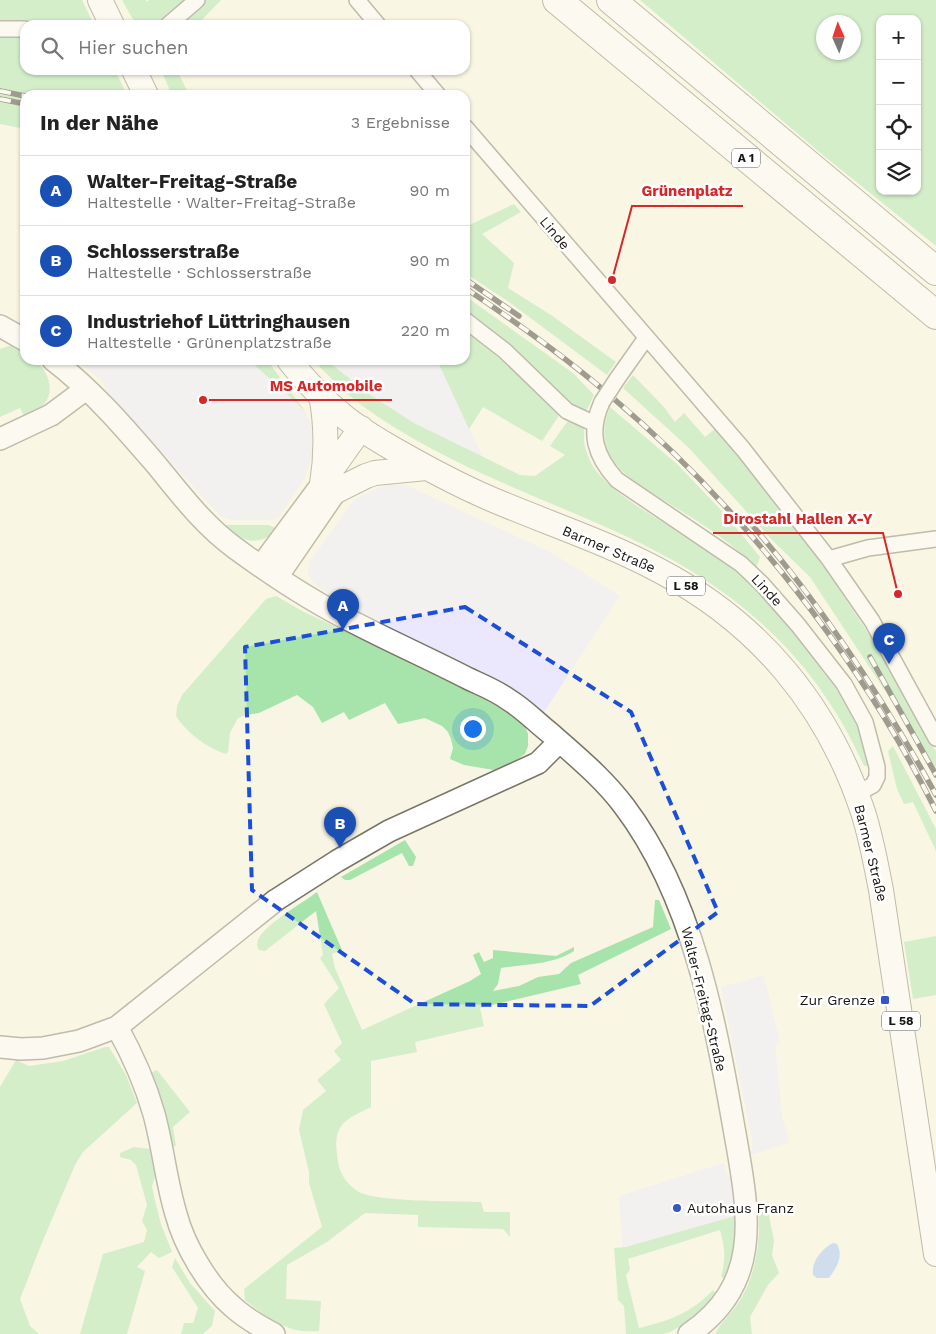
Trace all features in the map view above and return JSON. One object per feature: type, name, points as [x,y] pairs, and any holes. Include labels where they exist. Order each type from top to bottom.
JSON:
[{"type":"highway","name":"A 1","points":[[557,0],[936,315]]},
{"type":"highway","name":"A 1","points":[[611,0],[936,271]]},
{"type":"main road","points":[[100,0],[110,20]]},
{"type":"main road","points":[[136,75],[144,90]]},
{"type":"main road","name":"Barmer Straße","points":[[294,365],[341,414],[366,432],[426,468],[469,490],[660,571],[696,593],[744,628],[771,654],[806,696],[837,748],[856,794],[868,830],[881,890],[936,1254]]},
{"type":"main road","points":[[321,395],[324,410],[329,487]]},
{"type":"main road","points":[[329,487],[366,432]]},
{"type":"main road","points":[[329,487],[375,474],[426,468]]},
{"type":"street","points":[[174,20],[198,0]]},
{"type":"street","points":[[357,0],[374,20]]},
{"type":"street","points":[[0,29],[20,29]]},
{"type":"street","points":[[421,75],[434,90]]},
{"type":"street","name":"Linde","points":[[470,133],[743,449],[829,559],[872,621],[936,738]]},
{"type":"street","points":[[470,324],[506,351],[567,411],[595,424]]},
{"type":"street","points":[[0,326],[20,337]]},
{"type":"street","name":"Linde","points":[[646,338],[602,402],[595,424],[595,438],[599,452],[606,466],[617,480],[741,564],[762,584],[798,625],[844,684],[864,722],[872,744],[876,767],[877,777],[873,785],[856,794]]},
{"type":"street","name":"Walter-Freitag-Straße","points":[[59,365],[114,416],[204,522],[233,547],[319,605],[509,700],[600,778],[624,806],[646,838],[666,876],[681,911],[696,956],[718,1052],[746,1208],[746,1248],[736,1281],[721,1306],[689,1334]]},
{"type":"street","points":[[0,438],[51,415],[86,389]]},
{"type":"street","points":[[269,571],[329,487]]},
{"type":"street","points":[[829,559],[868,548],[936,538]]},
{"type":"street","points":[[0,1047],[21,1049],[43,1048],[79,1041],[117,1027],[276,900],[337,861],[390,832],[538,763],[560,742]]},
{"type":"street","points":[[117,1027],[128,1048],[154,1113],[176,1215],[195,1258],[211,1282],[231,1306],[252,1322],[274,1334]]},
{"type":"highlighted area","points":[[465,607],[631,712],[718,912],[590,1006],[415,1004],[252,890],[245,647]]},
{"type":"shaded area","points":[[84,365],[254,365],[305,411],[311,423],[313,454],[305,478],[276,519],[235,520],[221,517],[106,391],[103,382]]},
{"type":"shaded area","points":[[332,365],[439,365],[483,457],[414,423],[372,396]]},
{"type":"shaded area","points":[[388,485],[406,485],[552,553],[620,596],[544,712],[498,681],[393,630],[333,597],[314,584],[308,574],[309,563],[354,500]]},
{"type":"shaded area","points":[[764,975],[780,1043],[775,1045],[782,1116],[790,1143],[750,1155],[753,1145],[721,987]]},
{"type":"shaded area","name":"Autohaus Franz","points":[[724,1163],[726,1173],[730,1177],[735,1220],[623,1254],[619,1196]]},
{"type":"green space","points":[[0,0],[82,0],[92,20],[20,20],[20,75],[117,75],[125,90],[20,90],[20,128],[0,124]]},
{"type":"green space","points":[[122,0],[146,0],[147,2],[149,0],[221,0],[202,20],[135,20],[132,18]]},
{"type":"green space","points":[[640,0],[936,0],[936,246],[824,156]]},
{"type":"green space","points":[[163,75],[179,75],[187,90],[170,90]]},
{"type":"green space","points":[[514,204],[521,212],[482,234],[514,263],[508,288],[551,315],[616,362],[607,375],[509,302],[470,276],[470,225]]},
{"type":"green space","points":[[470,300],[573,373],[594,395],[587,410],[583,412],[576,411],[498,336],[470,315]]},
{"type":"green space","points":[[470,331],[487,344],[559,412],[558,417],[542,441],[483,407],[469,429],[439,365],[470,365]]},
{"type":"green space","points":[[12,345],[20,351],[20,365],[40,365],[48,377],[50,391],[48,398],[45,404],[36,411],[24,416],[20,408],[0,417],[0,349]]},
{"type":"green space","points":[[254,365],[271,365],[305,411]]},
{"type":"green space","points":[[318,365],[332,365],[372,396],[414,423],[520,475],[535,476],[565,455],[550,446],[567,422],[573,421],[583,426],[587,452],[591,463],[600,476],[614,489],[647,513],[715,554],[745,579],[785,622],[846,703],[853,716],[869,766],[864,766],[843,725],[820,689],[794,656],[764,626],[732,599],[660,553],[453,460],[421,443],[390,425],[360,404]]},
{"type":"green space","points":[[633,375],[664,407],[675,422],[684,413],[705,437],[716,428],[768,490],[824,567],[890,666],[928,740],[936,751],[936,768],[810,577],[773,541],[689,448],[623,388]]},
{"type":"green space","points":[[610,407],[677,464],[724,513],[760,557],[756,568],[720,537],[635,482],[622,471],[612,458],[605,444],[605,427]]},
{"type":"green space","points":[[223,525],[268,525],[279,529],[264,539],[257,541],[244,539]]},
{"type":"green space","points":[[276,596],[304,612],[443,677],[500,708],[525,726],[528,734],[528,746],[525,754],[515,761],[494,770],[464,765],[450,759],[453,748],[448,732],[442,726],[425,718],[398,724],[385,703],[349,720],[344,712],[322,723],[313,707],[297,695],[259,713],[238,718],[230,733],[228,752],[226,754],[205,744],[192,734],[176,716],[177,706],[182,695],[266,599]]},
{"type":"green space","points":[[893,746],[936,829],[936,851],[913,802],[904,804],[897,789],[888,751]]},
{"type":"green space","points":[[405,840],[416,857],[413,866],[409,866],[402,853],[350,880],[345,880],[341,877]]},
{"type":"green space","points":[[317,892],[342,950],[332,954],[335,968],[362,1030],[470,981],[481,974],[473,955],[479,952],[484,962],[493,958],[493,950],[556,956],[574,947],[574,951],[557,959],[501,968],[498,984],[493,991],[519,986],[538,977],[559,974],[571,963],[653,927],[655,900],[659,900],[671,929],[578,975],[581,984],[480,1008],[484,1026],[415,1042],[417,1052],[371,1061],[371,1107],[344,1123],[337,1135],[336,1144],[340,1171],[349,1185],[359,1192],[382,1198],[481,1202],[484,1212],[510,1212],[510,1237],[503,1229],[418,1227],[418,1215],[365,1213],[327,1242],[287,1265],[286,1299],[321,1301],[319,1331],[305,1331],[290,1328],[262,1313],[245,1300],[244,1289],[322,1227],[309,1183],[309,1172],[299,1130],[303,1110],[326,1091],[317,1080],[341,1060],[334,1051],[342,1043],[324,1004],[339,988],[320,958],[323,955],[316,911],[265,951],[259,950],[257,945],[260,936],[265,930]]},
{"type":"green space","points":[[936,936],[936,995],[913,999],[904,942]]},
{"type":"green space","points":[[109,1047],[126,1075],[137,1103],[83,1152],[75,1165],[41,1245],[20,1299],[30,1326],[39,1334],[0,1334],[0,1087],[16,1060],[29,1066],[63,1061]]},
{"type":"green space","points":[[157,1070],[190,1112],[173,1127],[176,1146],[172,1146],[166,1114],[150,1073]]},
{"type":"green space","points":[[134,1147],[150,1149],[155,1177],[152,1186],[155,1201],[161,1224],[172,1252],[159,1258],[151,1252],[137,1267],[145,1271],[127,1334],[80,1334],[103,1254],[144,1242],[147,1230],[142,1221],[147,1205],[136,1165],[131,1160],[120,1157],[120,1153]]},
{"type":"green space","points":[[767,1206],[774,1241],[772,1255],[779,1273],[768,1285],[750,1317],[752,1334],[715,1334],[743,1296],[748,1285],[758,1247],[758,1209]]},
{"type":"green space","points":[[735,1216],[733,1248],[724,1278],[721,1277],[724,1253],[720,1230],[628,1259],[630,1270],[626,1275],[639,1328],[679,1315],[696,1305],[713,1290],[716,1293],[692,1318],[670,1332],[663,1334],[626,1334],[624,1306],[618,1300],[614,1248],[626,1247]]},
{"type":"green space","points":[[175,1258],[190,1283],[215,1311],[212,1326],[203,1334],[181,1334],[184,1323],[193,1323],[198,1308],[172,1267]]},
{"type":"water","points":[[833,1243],[837,1244],[840,1253],[836,1266],[829,1278],[817,1278],[813,1275],[816,1260],[821,1252]]},
{"type":"railway","points":[[0,91],[20,95]]},
{"type":"railway","points":[[0,99],[20,103]]},
{"type":"railway","points":[[470,282],[519,316]]},
{"type":"railway","points":[[470,291],[541,341],[614,399],[662,442],[753,537],[835,643],[872,698],[906,754],[936,811]]},
{"type":"railway","points":[[746,518],[799,583],[849,651],[894,722],[936,795]]},
{"type":"railway","points":[[870,657],[936,775]]},
{"type":"place","name":"Grünenplatz","points":[[612,280]]},
{"type":"place","name":"MS Automobile","points":[[203,400]]},
{"type":"place","name":"Dirostahl Hallen X-Y","points":[[898,594]]},
{"type":"place","name":"Walter-Freitag-Straße","points":[[343,630]]},
{"type":"place","name":"Industriehof Lüttringhausen","points":[[889,664]]},
{"type":"place","name":"Schlosserstraße","points":[[340,848]]},
{"type":"place","name":"Zur Grenze","points":[[885,1000]]},
{"type":"place","name":"Autohaus Franz","points":[[677,1208]]}]
